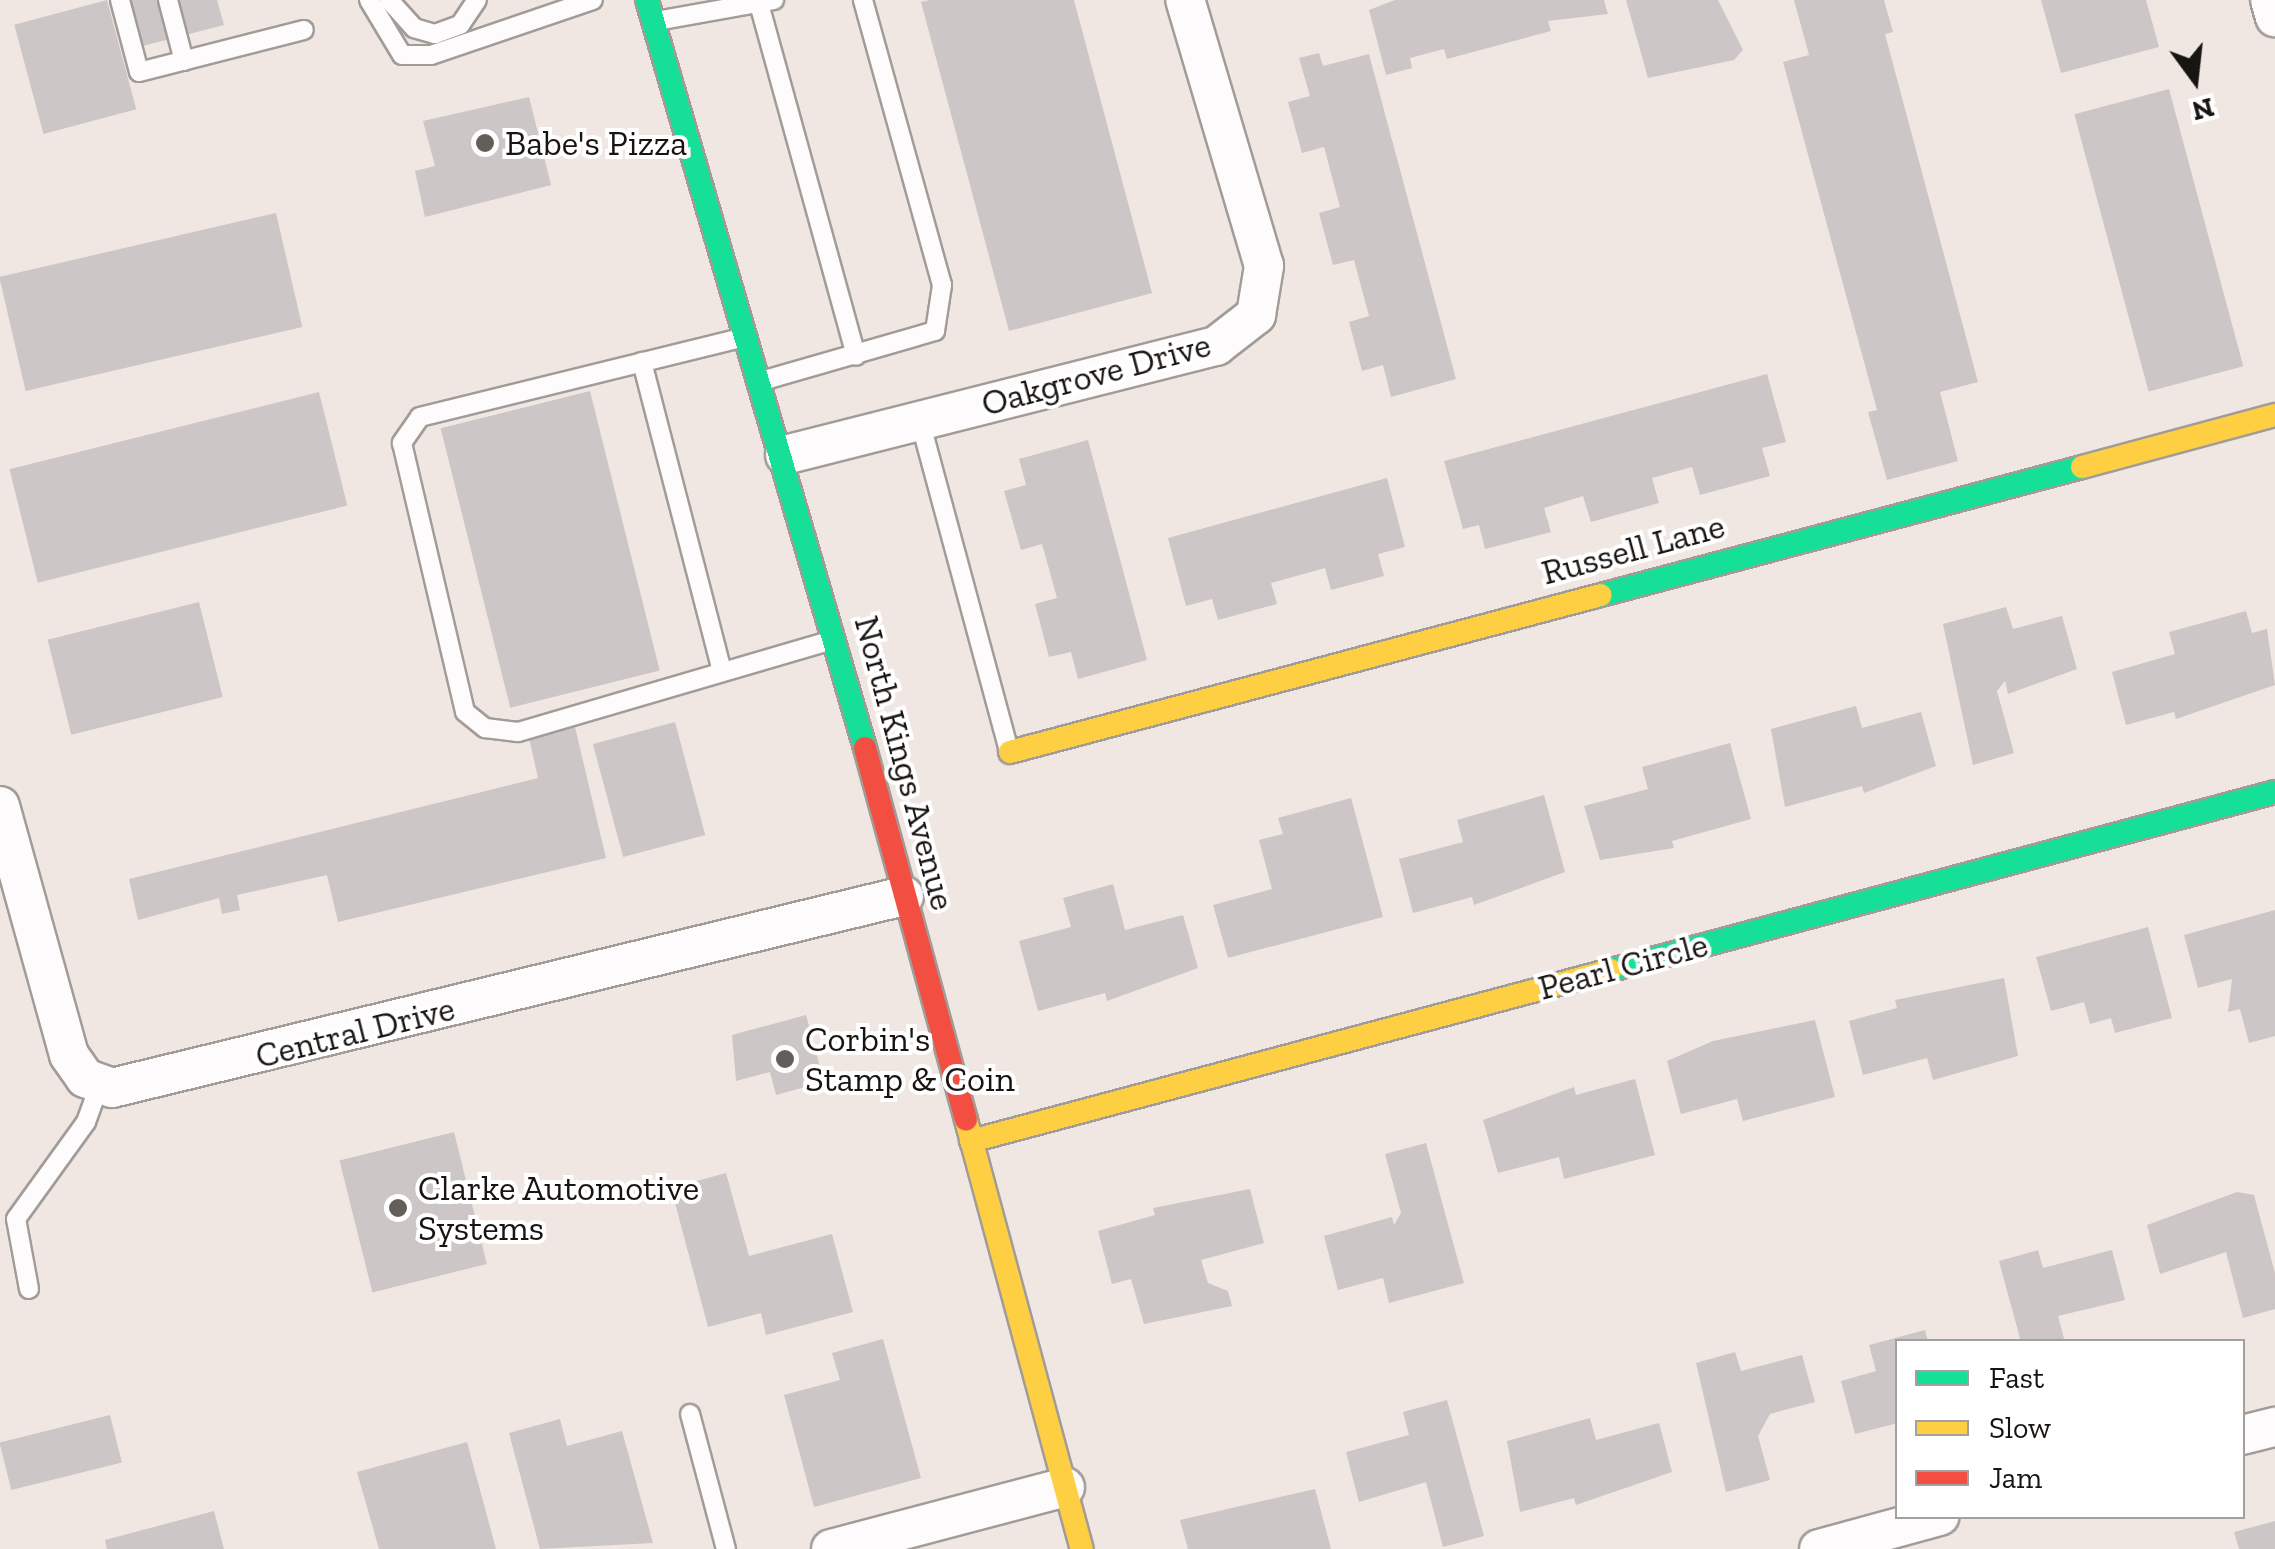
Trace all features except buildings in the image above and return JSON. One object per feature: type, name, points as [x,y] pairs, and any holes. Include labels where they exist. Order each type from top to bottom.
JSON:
[{"type":"street","name":"Oakgrove Drive","points":[[785,455],[1216,346],[1256,316],[1264,266],[1185,0]]},
{"type":"street","points":[[2270,0],[2275,18]]},
{"type":"street","name":"North Kings Avenue","points":[[650,11],[764,380],[1082,1549]]},
{"type":"street","name":"Russell Lane","points":[[1010,752],[2275,415]]},
{"type":"street","name":"Pearl Circle","points":[[972,1141],[2275,792]]},
{"type":"street","points":[[0,806],[70,1055],[99,1087]]},
{"type":"street","name":"Central Drive","points":[[99,1087],[142,1084],[904,896]]},
{"type":"street","points":[[2245,1434],[2275,1426]]},
{"type":"street","points":[[831,1549],[1065,1487]]},
{"type":"street","points":[[1819,1549],[1929,1519]]},
{"type":"lane","points":[[120,0],[139,72],[304,30]]},
{"type":"lane","points":[[168,0],[184,60]]},
{"type":"lane","points":[[368,0],[402,55],[470,44],[526,8],[593,0]]},
{"type":"lane","points":[[390,0],[414,28],[435,34],[460,25],[477,0]]},
{"type":"lane","points":[[764,380],[935,331],[942,286],[863,0]]},
{"type":"lane","points":[[650,11],[764,1],[856,356]]},
{"type":"lane","points":[[750,336],[420,417],[402,443],[465,712],[485,728],[518,732],[836,639]]},
{"type":"lane","points":[[642,362],[722,671]]},
{"type":"lane","points":[[920,421],[1010,752]]},
{"type":"lane","points":[[29,1289],[16,1220],[86,1122],[99,1087]]},
{"type":"lane","points":[[690,1414],[726,1549]]},
{"type":"traffic: fast","points":[[647,0],[865,748]]},
{"type":"traffic: fast","points":[[1601,595],[2082,467]]},
{"type":"traffic: fast","points":[[1611,970],[2275,792]]},
{"type":"traffic: slow","points":[[2082,467],[2275,415]]},
{"type":"traffic: slow","points":[[1010,752],[1601,595]]},
{"type":"traffic: slow","points":[[971,1141],[1611,970]]},
{"type":"traffic: slow","points":[[966,1120],[1082,1549]]},
{"type":"traffic: jam","points":[[865,748],[966,1120]]},
{"type":"place","name":"Babe's Pizza","points":[[485,143]]},
{"type":"place","name":"Corbin's Stamp & Coin","points":[[785,1059]]},
{"type":"place","name":"Clarke Automotive Systems","points":[[398,1208]]}]
